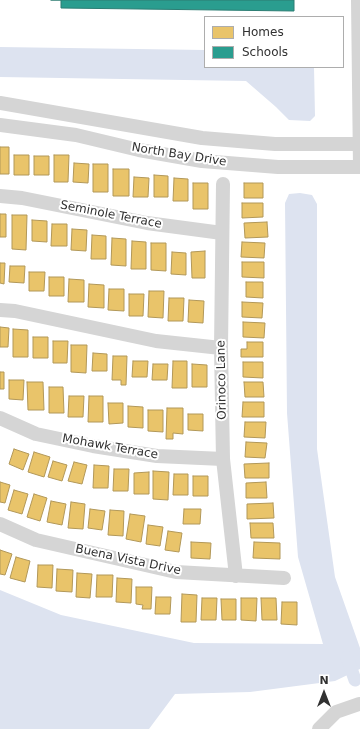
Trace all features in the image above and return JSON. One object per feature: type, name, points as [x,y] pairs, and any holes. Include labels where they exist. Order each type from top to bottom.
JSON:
[{"type":"street","points":[[358,0],[360,167]]},
{"type":"street","name":"North Bay Drive","points":[[0,103],[181,134],[275,144],[360,144]]},
{"type":"street","name":"North Bay Drive","points":[[0,125],[76,135],[139,150],[202,161],[278,167],[360,167]]},
{"type":"street","points":[[178,157],[181,134]]},
{"type":"street","name":"Orinoco Lane","points":[[223,184],[221,348],[223,459],[236,576]]},
{"type":"street","name":"Seminole Terrace","points":[[0,196],[22,198],[147,224],[222,233]]},
{"type":"street","points":[[0,310],[15,311],[156,341],[221,348]]},
{"type":"street","name":"Mohawk Terrace","points":[[0,418],[36,434],[93,446],[157,456],[223,459]]},
{"type":"street","name":"Buena Vista Drive","points":[[0,524],[36,540],[176,572],[284,578]]},
{"type":"street","points":[[319,729],[336,712],[359,703]]},
{"type":"street","points":[[330,729],[359,703]]},
{"type":"shaded area","points":[[0,47],[204,50],[204,68],[314,68],[315,116],[310,121],[289,120],[246,81],[0,77]]},
{"type":"shaded area","points":[[300,193],[312,195],[317,204],[317,449],[335,577],[360,648],[360,669],[335,681],[250,692],[175,694],[149,729],[0,729],[0,590],[61,615],[194,643],[323,644],[298,557],[287,413],[285,203],[289,194]]},
{"type":"building: Homes","points":[[0,147],[9,147],[9,174],[0,174]]},
{"type":"building: Homes","points":[[14,155],[29,155],[29,175],[14,175]]},
{"type":"building: Homes","points":[[54,155],[69,155],[68,182],[54,182]]},
{"type":"building: Homes","points":[[34,156],[49,156],[49,175],[34,175]]},
{"type":"building: Homes","points":[[74,163],[89,164],[88,183],[73,182]]},
{"type":"building: Homes","points":[[93,164],[108,164],[108,192],[93,192]]},
{"type":"building: Homes","points":[[113,169],[129,169],[129,196],[113,196]]},
{"type":"building: Homes","points":[[154,175],[168,176],[168,197],[154,197]]},
{"type":"building: Homes","points":[[134,177],[149,178],[148,197],[133,197]]},
{"type":"building: Homes","points":[[174,178],[188,179],[188,201],[173,201]]},
{"type":"building: Homes","points":[[193,183],[208,183],[208,209],[193,209]]},
{"type":"building: Homes","points":[[244,183],[263,183],[263,198],[244,198]]},
{"type":"building: Homes","points":[[242,203],[263,203],[263,217],[242,218]]},
{"type":"building: Homes","points":[[0,214],[6,214],[6,237],[0,237]]},
{"type":"building: Homes","points":[[12,215],[27,215],[26,250],[12,249]]},
{"type":"building: Homes","points":[[32,220],[47,221],[47,242],[32,241]]},
{"type":"building: Homes","points":[[267,222],[268,237],[245,238],[244,223]]},
{"type":"building: Homes","points":[[52,224],[67,224],[67,246],[51,246]]},
{"type":"building: Homes","points":[[72,229],[87,230],[86,251],[71,250]]},
{"type":"building: Homes","points":[[92,235],[106,236],[106,259],[91,259]]},
{"type":"building: Homes","points":[[112,238],[126,239],[126,266],[111,265]]},
{"type":"building: Homes","points":[[132,241],[146,242],[146,269],[131,269]]},
{"type":"building: Homes","points":[[242,242],[265,243],[264,258],[241,257]]},
{"type":"building: Homes","points":[[151,243],[166,243],[166,271],[151,270]]},
{"type":"building: Homes","points":[[205,251],[205,278],[192,278],[191,252]]},
{"type":"building: Homes","points":[[172,252],[186,253],[186,275],[171,274]]},
{"type":"building: Homes","points":[[242,262],[264,262],[264,278],[242,277]]},
{"type":"building: Homes","points":[[0,263],[5,263],[4,284],[0,283]]},
{"type":"building: Homes","points":[[10,266],[25,266],[24,283],[9,282]]},
{"type":"building: Homes","points":[[29,272],[45,272],[44,291],[29,291]]},
{"type":"building: Homes","points":[[49,277],[64,277],[64,296],[49,296]]},
{"type":"building: Homes","points":[[69,279],[84,280],[84,302],[68,302]]},
{"type":"building: Homes","points":[[246,282],[263,282],[263,298],[246,297]]},
{"type":"building: Homes","points":[[89,284],[104,285],[104,308],[88,307]]},
{"type":"building: Homes","points":[[109,289],[124,289],[124,311],[108,310]]},
{"type":"building: Homes","points":[[149,291],[164,291],[163,318],[148,317]]},
{"type":"building: Homes","points":[[129,294],[144,294],[143,316],[129,316]]},
{"type":"building: Homes","points":[[169,298],[184,298],[183,321],[168,321]]},
{"type":"building: Homes","points":[[189,300],[204,301],[203,323],[188,322]]},
{"type":"building: Homes","points":[[242,302],[263,303],[262,318],[242,317]]},
{"type":"building: Homes","points":[[243,322],[265,323],[264,338],[243,337]]},
{"type":"building: Homes","points":[[0,327],[9,328],[8,347],[0,347]]},
{"type":"building: Homes","points":[[13,329],[28,330],[28,357],[13,357]]},
{"type":"building: Homes","points":[[33,337],[48,337],[48,358],[33,358]]},
{"type":"building: Homes","points":[[53,341],[68,341],[67,363],[53,363]]},
{"type":"building: Homes","points":[[247,342],[263,342],[263,357],[241,357],[241,349],[247,349]]},
{"type":"building: Homes","points":[[71,345],[87,345],[86,373],[71,372]]},
{"type":"building: Homes","points":[[93,353],[107,354],[107,371],[92,371]]},
{"type":"building: Homes","points":[[113,356],[127,356],[126,385],[121,385],[121,380],[112,380]]},
{"type":"building: Homes","points":[[133,361],[148,361],[147,377],[132,377]]},
{"type":"building: Homes","points":[[173,361],[187,361],[187,388],[172,388]]},
{"type":"building: Homes","points":[[243,362],[263,362],[263,378],[243,377]]},
{"type":"building: Homes","points":[[153,364],[168,364],[167,380],[152,380]]},
{"type":"building: Homes","points":[[192,364],[207,365],[207,387],[192,387]]},
{"type":"building: Homes","points":[[0,372],[4,372],[4,389],[0,389]]},
{"type":"building: Homes","points":[[9,380],[24,380],[23,400],[9,399]]},
{"type":"building: Homes","points":[[27,382],[43,382],[44,410],[28,410]]},
{"type":"building: Homes","points":[[244,382],[263,382],[264,397],[245,397]]},
{"type":"building: Homes","points":[[49,387],[63,387],[64,413],[49,413]]},
{"type":"building: Homes","points":[[69,396],[84,396],[83,417],[68,417]]},
{"type":"building: Homes","points":[[89,396],[103,396],[103,422],[88,422]]},
{"type":"building: Homes","points":[[243,402],[264,402],[264,417],[242,417]]},
{"type":"building: Homes","points":[[108,403],[123,403],[123,423],[109,424]]},
{"type":"building: Homes","points":[[128,406],[143,407],[143,428],[128,427]]},
{"type":"building: Homes","points":[[167,408],[183,408],[183,434],[173,433],[173,439],[166,439]]},
{"type":"building: Homes","points":[[148,410],[163,410],[163,432],[148,431]]},
{"type":"building: Homes","points":[[188,414],[203,414],[203,431],[188,430]]},
{"type":"building: Homes","points":[[245,422],[266,422],[265,438],[244,437]]},
{"type":"building: Homes","points":[[246,442],[267,443],[265,458],[245,457]]},
{"type":"building: Homes","points":[[14,449],[29,454],[23,470],[9,464]]},
{"type":"building: Homes","points":[[34,452],[50,457],[44,477],[28,472]]},
{"type":"building: Homes","points":[[53,461],[67,465],[62,481],[48,477]]},
{"type":"building: Homes","points":[[74,462],[87,465],[82,484],[68,481]]},
{"type":"building: Homes","points":[[269,463],[269,478],[245,478],[244,464]]},
{"type":"building: Homes","points":[[94,465],[109,466],[108,488],[93,488]]},
{"type":"building: Homes","points":[[114,469],[129,469],[128,491],[113,491]]},
{"type":"building: Homes","points":[[153,471],[169,472],[168,500],[153,499]]},
{"type":"building: Homes","points":[[149,472],[149,494],[134,494],[134,473]]},
{"type":"building: Homes","points":[[174,474],[188,474],[188,495],[173,495]]},
{"type":"building: Homes","points":[[193,476],[208,476],[208,496],[193,496]]},
{"type":"building: Homes","points":[[0,482],[10,485],[5,503],[0,502]]},
{"type":"building: Homes","points":[[266,482],[267,498],[246,498],[246,483]]},
{"type":"building: Homes","points":[[14,490],[28,494],[22,514],[8,510]]},
{"type":"building: Homes","points":[[34,494],[47,498],[40,521],[27,517]]},
{"type":"building: Homes","points":[[51,501],[66,504],[62,525],[47,522]]},
{"type":"building: Homes","points":[[71,502],[85,504],[83,529],[68,528]]},
{"type":"building: Homes","points":[[273,503],[274,518],[247,519],[247,504]]},
{"type":"building: Homes","points":[[90,509],[105,511],[102,530],[88,528]]},
{"type":"building: Homes","points":[[184,509],[201,509],[200,524],[183,524]]},
{"type":"building: Homes","points":[[110,510],[124,511],[123,536],[108,535]]},
{"type":"building: Homes","points":[[130,514],[145,516],[141,542],[126,539]]},
{"type":"building: Homes","points":[[250,523],[273,523],[274,538],[251,538]]},
{"type":"building: Homes","points":[[148,525],[163,527],[160,546],[146,544]]},
{"type":"building: Homes","points":[[168,531],[182,533],[179,552],[165,550]]},
{"type":"building: Homes","points":[[191,542],[211,543],[210,559],[191,558]]},
{"type":"building: Homes","points":[[254,542],[280,543],[280,559],[253,558]]},
{"type":"building: Homes","points":[[0,550],[12,554],[5,575],[0,574]]},
{"type":"building: Homes","points":[[16,557],[30,561],[25,582],[10,578]]},
{"type":"building: Homes","points":[[38,565],[53,565],[52,588],[37,587]]},
{"type":"building: Homes","points":[[57,569],[73,570],[72,592],[56,591]]},
{"type":"building: Homes","points":[[77,573],[92,574],[90,598],[76,597]]},
{"type":"building: Homes","points":[[97,575],[113,575],[112,597],[96,597]]},
{"type":"building: Homes","points":[[117,578],[132,579],[131,603],[116,602]]},
{"type":"building: Homes","points":[[136,587],[152,587],[151,609],[142,609],[143,605],[136,604]]},
{"type":"building: Homes","points":[[182,594],[197,595],[196,622],[181,622]]},
{"type":"building: Homes","points":[[156,597],[171,597],[170,614],[155,614]]},
{"type":"building: Homes","points":[[202,598],[217,598],[216,620],[201,620]]},
{"type":"building: Homes","points":[[241,598],[257,598],[256,621],[241,620]]},
{"type":"building: Homes","points":[[261,598],[276,598],[277,620],[262,620]]},
{"type":"building: Homes","points":[[221,599],[236,599],[236,620],[222,620]]},
{"type":"building: Homes","points":[[282,602],[297,602],[297,625],[281,624]]},
{"type":"building: Schools","points":[[61,0],[294,0],[294,11],[61,8]]},
{"type":"waterway","points":[[347,657],[355,680]]}]
